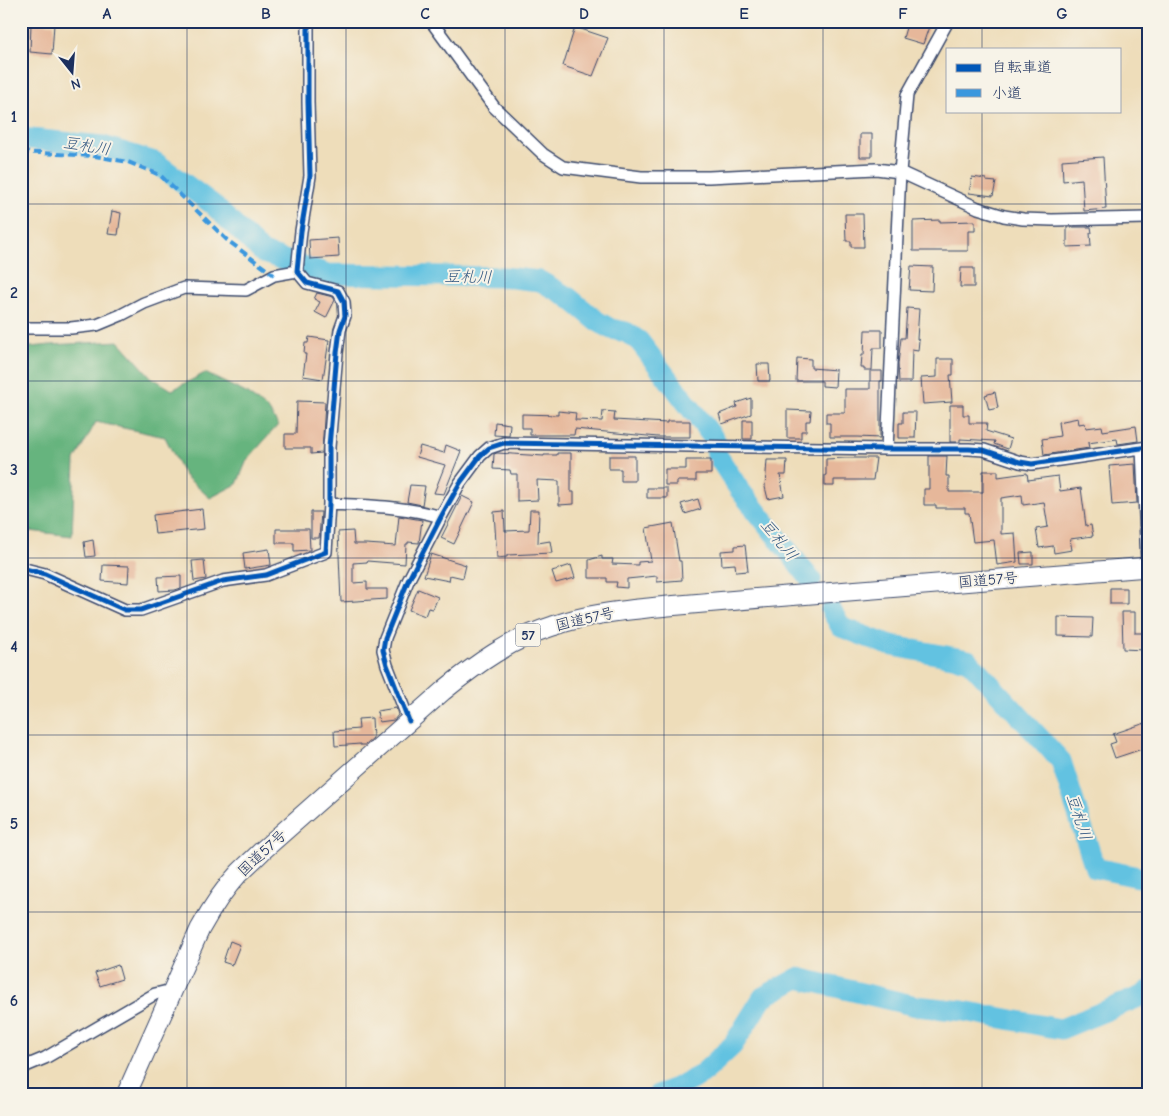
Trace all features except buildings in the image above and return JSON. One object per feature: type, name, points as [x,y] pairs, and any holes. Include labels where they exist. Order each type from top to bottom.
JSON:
[{"type":"highway","name":"国道57号","points":[[126,1095],[172,990],[210,912],[238,874],[442,691],[467,671],[510,644],[554,625],[623,610],[730,600],[1147,573]]},
{"type":"street","points":[[21,568],[45,574],[126,610],[141,610],[223,581],[266,575],[326,552],[330,504],[329,447],[337,353],[344,316],[344,302],[338,291],[307,283],[297,271],[310,176],[308,21]]},
{"type":"street","points":[[431,21],[494,107],[543,154],[563,167],[641,177],[710,177],[876,169],[900,172],[978,208],[1004,216],[1052,220],[1148,218]]},
{"type":"street","points":[[887,449],[900,172],[908,95],[948,21]]},
{"type":"street","points":[[21,328],[70,328],[97,325],[144,303],[184,288],[246,290],[274,275],[297,271]]},
{"type":"street","points":[[409,721],[387,665],[383,650],[385,638],[408,581],[460,484],[480,456],[489,448],[504,443],[969,449],[984,450],[1032,464],[1145,448],[1147,573]]},
{"type":"street","points":[[330,504],[398,508],[427,512],[441,517]]},
{"type":"street","points":[[21,1068],[45,1058],[155,994],[172,990]]},
{"type":"green space","points":[[119,341],[151,377],[172,390],[205,373],[246,393],[269,410],[278,425],[247,460],[237,484],[210,498],[184,475],[165,437],[96,422],[75,460],[72,536],[21,530],[21,348]]},
{"type":"waterway","name":"豆札川","points":[[21,138],[103,146],[155,162],[212,204],[263,253],[328,274],[503,277],[540,281],[568,297],[597,321],[611,329],[626,332],[639,341],[715,440],[717,455],[739,489],[811,580]]},
{"type":"waterway","name":"豆札川","points":[[831,610],[841,627],[888,645],[968,660],[1061,761],[1095,868],[1148,879]]},
{"type":"waterway","points":[[657,1095],[701,1075],[733,1045],[763,997],[798,978],[916,1006],[963,1011],[1061,1029],[1144,995],[1148,991]]},
{"type":"marked path","points":[[21,152],[95,156],[128,162],[160,175],[227,240],[274,275]]},
{"type":"cycle path","points":[[21,568],[45,574],[125,610],[141,610],[223,581],[266,575],[326,552],[329,504],[329,447],[337,353],[340,330],[345,316],[344,302],[338,291],[307,283],[297,271],[310,176],[308,21]]},
{"type":"cycle path","points":[[409,721],[387,665],[383,650],[385,638],[408,581],[441,517],[460,483],[480,456],[489,448],[504,443],[969,449],[984,450],[1032,464],[1148,447]]}]
